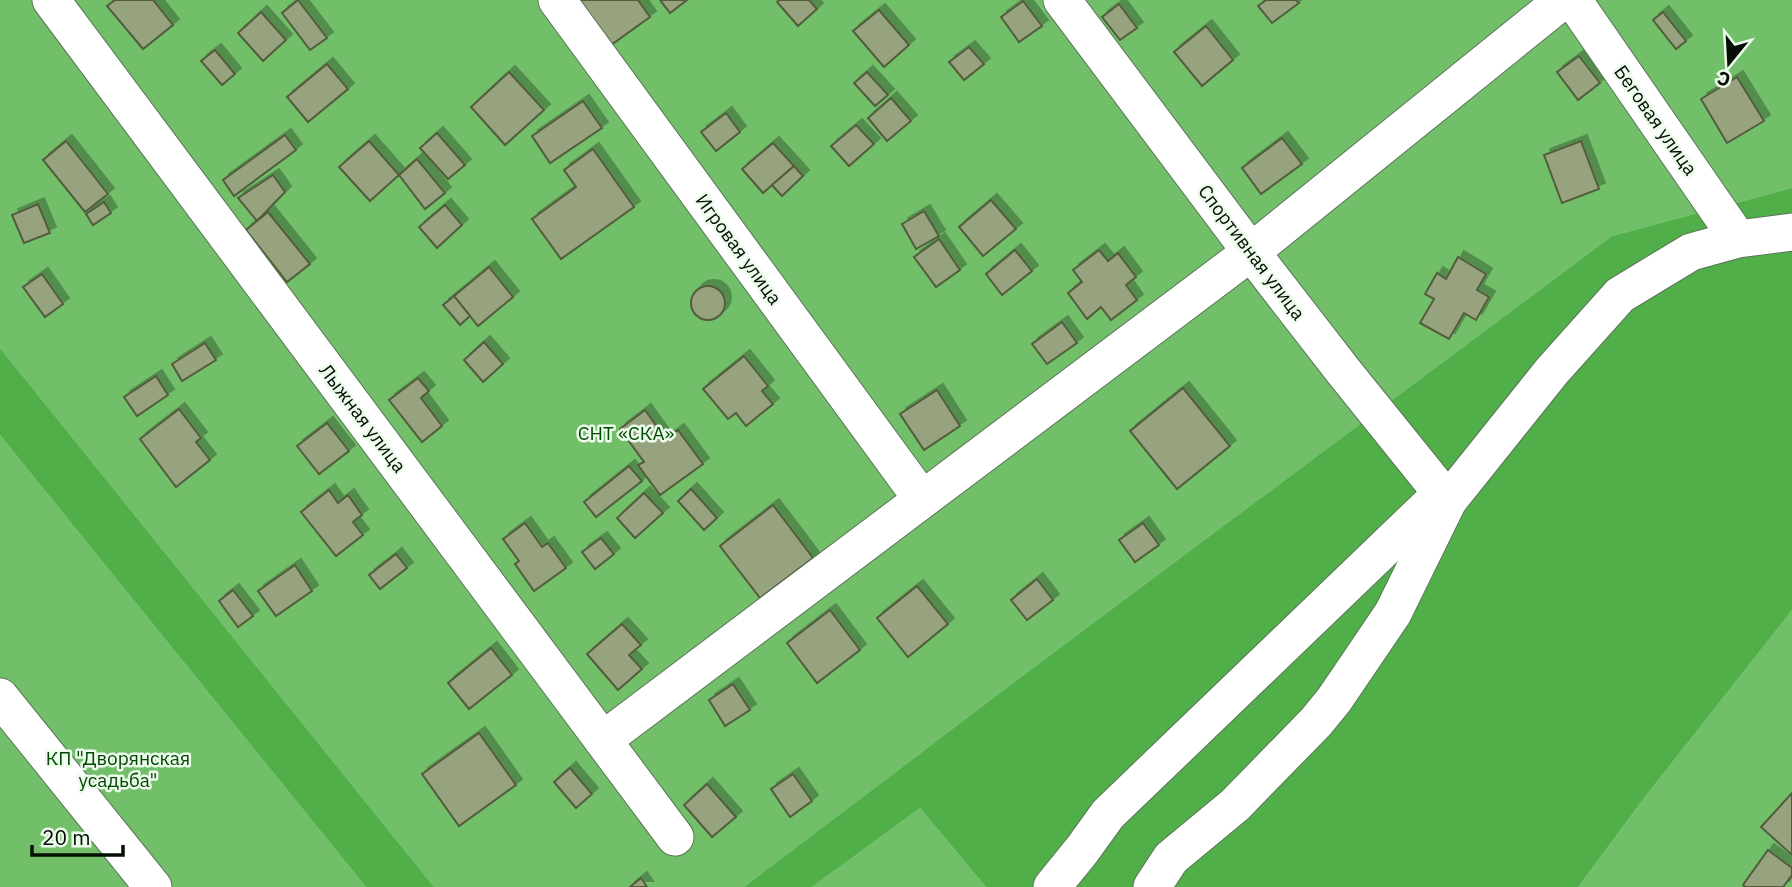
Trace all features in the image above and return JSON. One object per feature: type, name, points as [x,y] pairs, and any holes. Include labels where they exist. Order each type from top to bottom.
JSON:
[{"type":"street","name":"Лыжная улица","points":[[51,0],[676,836]]},
{"type":"street","name":"Игровая улица","points":[[557,0],[922,499]]},
{"type":"street","name":"Спортивная улица","points":[[1062,0],[1251,252],[1445,496]]},
{"type":"street","points":[[603,740],[1251,252],[1563,0]]},
{"type":"street","name":"Беговая улица","points":[[1573,0],[1738,239]]},
{"type":"street","points":[[1052,887],[1108,814],[1445,496],[1620,295],[1691,252],[1738,239],[1792,232]]},
{"type":"street","points":[[1152,887],[1171,858],[1235,805],[1334,700],[1393,613],[1445,496]]},
{"type":"street","points":[[0,697],[153,887]]},
{"type":"green space","name":"СНТ «СКА»","points":[[0,0],[1792,0],[1792,188],[1612,236],[744,887],[434,887],[0,348]]},
{"type":"green space","points":[[1792,188],[1792,610],[1644,798],[1578,887],[986,887],[920,808],[812,887],[744,887],[1612,236]]},
{"type":"green space","points":[[0,348],[434,887],[366,887],[0,435]]},
{"type":"green space","name":"КП \"Дворянская усадьба\"","points":[[0,435],[366,887],[0,887]]},
{"type":"green space","points":[[1792,610],[1792,887],[1578,887],[1644,798]]},
{"type":"green space","points":[[920,808],[986,887],[812,887]]},
{"type":"building","points":[[115,0],[153,0],[173,25],[143,49],[107,6]]},
{"type":"building","points":[[298,0],[327,38],[310,50],[282,13]]},
{"type":"building","points":[[579,0],[638,0],[650,17],[611,45]]},
{"type":"building","points":[[660,0],[687,0],[670,13]]},
{"type":"building","points":[[809,0],[817,9],[798,26],[777,2]]},
{"type":"building","points":[[1266,0],[1296,0],[1299,3],[1272,23],[1258,6]]},
{"type":"building","points":[[1023,1],[1042,26],[1019,42],[1001,17]]},
{"type":"building","points":[[1119,4],[1137,28],[1120,40],[1102,17]]},
{"type":"building","points":[[879,10],[909,45],[884,67],[853,31]]},
{"type":"building","points":[[261,12],[286,40],[263,61],[238,33]]},
{"type":"building","points":[[1663,12],[1686,41],[1676,49],[1653,20]]},
{"type":"building","points":[[1206,26],[1233,60],[1202,86],[1174,52]]},
{"type":"building","points":[[969,47],[984,64],[964,80],[949,62]]},
{"type":"building","points":[[215,50],[235,74],[222,85],[201,61]]},
{"type":"building","points":[[1579,56],[1600,83],[1578,100],[1557,72]]},
{"type":"building","points":[[327,64],[348,89],[308,122],[287,97]]},
{"type":"building","points":[[509,72],[544,110],[505,145],[471,107]]},
{"type":"building","points":[[867,72],[888,95],[875,106],[854,83]]},
{"type":"building","points":[[1737,77],[1764,121],[1727,143],[1701,99]]},
{"type":"building","points":[[891,98],[911,121],[887,141],[868,118]]},
{"type":"building","points":[[583,101],[602,128],[550,163],[532,136]]},
{"type":"building","points":[[726,113],[740,132],[716,151],[701,132]]},
{"type":"building","points":[[856,125],[874,144],[849,166],[831,146]]},
{"type":"building","points":[[437,133],[465,165],[448,179],[420,148]]},
{"type":"building","points":[[285,135],[296,150],[234,196],[223,180]]},
{"type":"building","points":[[1282,138],[1302,164],[1261,194],[1242,168]]},
{"type":"building","points":[[66,141],[108,194],[85,212],[43,160]]},
{"type":"building","points":[[369,141],[399,175],[370,201],[339,167]]},
{"type":"building","points":[[1581,141],[1599,189],[1562,203],[1544,155]]},
{"type":"building","points":[[773,143],[794,166],[763,193],[742,169]]},
{"type":"building","points":[[593,149],[634,207],[561,259],[532,219],[576,187],[564,170]]},
{"type":"building","points":[[417,159],[445,193],[425,209],[399,175]]},
{"type":"building","points":[[794,166],[803,176],[782,196],[772,185]]},
{"type":"building","points":[[273,175],[285,192],[257,221],[238,198]]},
{"type":"building","points":[[991,200],[1016,229],[983,256],[959,227]]},
{"type":"building","points":[[104,202],[111,213],[93,225],[86,214]]},
{"type":"building","points":[[38,204],[50,233],[24,243],[12,215]]},
{"type":"building","points":[[445,205],[462,225],[437,248],[419,227]]},
{"type":"building","points":[[924,211],[939,236],[916,249],[902,224]]},
{"type":"building","points":[[268,212],[310,264],[287,282],[246,230]]},
{"type":"building","points":[[939,239],[960,270],[936,287],[914,257]]},
{"type":"building","points":[[1015,250],[1032,271],[1002,295],[986,274]]},
{"type":"building","points":[[1099,250],[1108,261],[1118,253],[1136,277],[1126,285],[1137,300],[1111,320],[1101,307],[1087,319],[1068,293],[1082,282],[1073,270]]},
{"type":"building","points":[[1458,257],[1486,274],[1477,290],[1489,297],[1476,320],[1464,313],[1449,339],[1420,323],[1434,299],[1425,294],[1437,273],[1446,279]]},
{"type":"building","points":[[489,267],[513,297],[478,326],[454,296]]},
{"type":"building","points":[[42,274],[63,304],[45,317],[23,287]]},
{"type":"building","points":[[708,286],[720,291],[725,303],[720,315],[708,320],[696,315],[691,303],[696,291]]},
{"type":"building","points":[[454,296],[470,316],[460,325],[443,305]]},
{"type":"building","points":[[1062,322],[1077,343],[1047,364],[1032,344]]},
{"type":"building","points":[[484,342],[503,364],[483,382],[464,360]]},
{"type":"building","points":[[205,343],[216,360],[182,381],[172,364]]},
{"type":"building","points":[[744,356],[768,386],[762,391],[773,404],[746,426],[736,413],[728,419],[703,389]]},
{"type":"building","points":[[156,376],[168,395],[137,416],[124,397]]},
{"type":"building","points":[[418,378],[429,391],[421,398],[442,426],[422,442],[389,400]]},
{"type":"building","points":[[1183,388],[1230,446],[1177,489],[1130,431]]},
{"type":"building","points":[[937,390],[960,426],[924,450],[900,414]]},
{"type":"building","points":[[179,409],[201,438],[196,442],[210,460],[176,487],[140,439]]},
{"type":"building","points":[[645,410],[666,439],[678,430],[703,464],[660,495],[638,465],[644,462],[620,429]]},
{"type":"building","points":[[327,423],[349,451],[319,474],[297,446]]},
{"type":"building","points":[[629,466],[642,481],[596,517],[584,502]]},
{"type":"building","points":[[691,489],[717,518],[704,530],[678,501]]},
{"type":"building","points":[[329,490],[338,503],[348,495],[362,515],[353,522],[363,535],[336,556],[301,512]]},
{"type":"building","points":[[644,493],[663,513],[635,538],[617,518]]},
{"type":"building","points":[[773,505],[813,558],[760,598],[720,546]]},
{"type":"building","points":[[525,523],[542,547],[548,543],[566,568],[534,591],[515,564],[519,561],[503,539]]},
{"type":"building","points":[[1143,523],[1159,545],[1135,562],[1119,540]]},
{"type":"building","points":[[601,538],[614,554],[595,569],[582,552]]},
{"type":"building","points":[[396,554],[407,568],[380,589],[369,575]]},
{"type":"building","points":[[295,565],[312,591],[276,616],[258,591]]},
{"type":"building","points":[[1037,579],[1053,600],[1027,620],[1011,600]]},
{"type":"building","points":[[917,586],[948,624],[908,657],[877,618]]},
{"type":"building","points":[[233,590],[253,616],[238,627],[219,601]]},
{"type":"building","points":[[830,610],[860,650],[817,683],[787,643]]},
{"type":"building","points":[[622,624],[641,645],[629,655],[642,669],[618,690],[587,654]]},
{"type":"building","points":[[491,648],[512,675],[469,709],[448,683]]},
{"type":"building","points":[[733,684],[750,710],[725,726],[709,700]]},
{"type":"building","points":[[479,733],[516,785],[459,826],[422,774]]},
{"type":"building","points":[[570,768],[592,794],[576,808],[554,782]]},
{"type":"building","points":[[793,774],[812,801],[790,817],[771,789]]},
{"type":"building","points":[[707,784],[736,817],[712,837],[684,805]]},
{"type":"building","points":[[1792,793],[1792,855],[1761,827]]},
{"type":"building","points":[[1768,850],[1792,868],[1792,875],[1783,887],[1745,887],[1743,885]]},
{"type":"building","points":[[641,878],[647,887],[630,887]]}]
